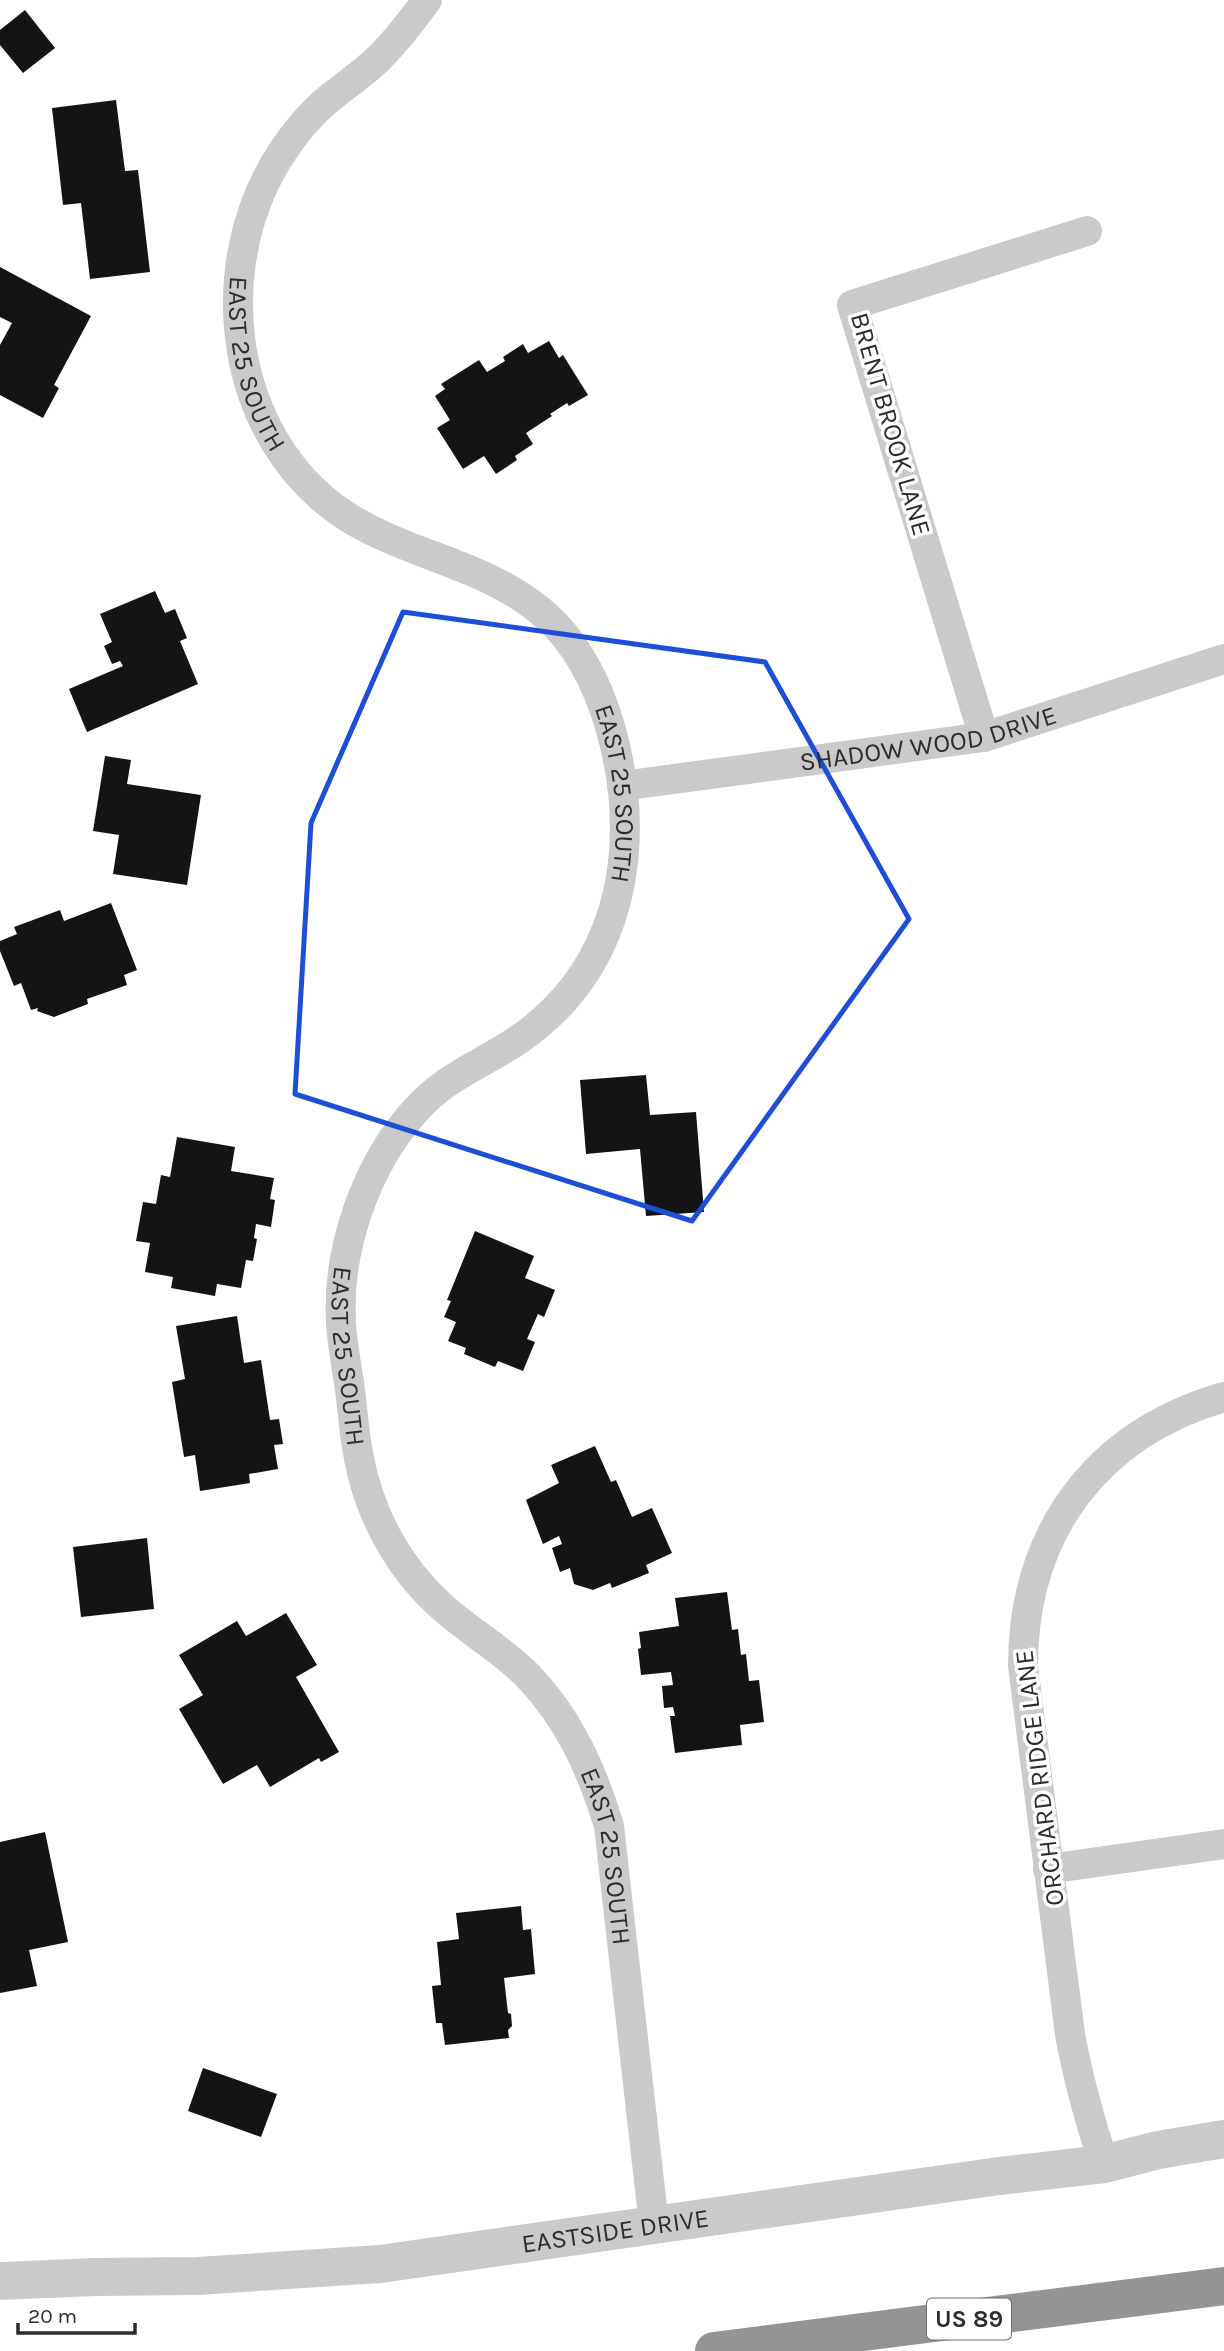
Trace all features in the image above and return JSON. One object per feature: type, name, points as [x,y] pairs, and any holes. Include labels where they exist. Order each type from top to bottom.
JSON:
[{"type":"highway","name":"US 89","points":[[714,2351],[1224,2286]]},
{"type":"street","name":"EAST 25 SOUTH","points":[[427,0],[381,56],[329,98],[302,125],[280,155],[262,188],[248,225],[240,264],[237,304],[239,339],[246,374],[257,407],[273,440],[294,470],[319,495],[371,530],[516,593],[540,610],[579,654],[599,696],[613,741],[622,786],[625,837],[618,899],[607,932],[592,962],[573,990],[550,1015],[514,1043],[467,1068],[442,1086],[419,1107],[395,1138],[374,1172],[352,1233],[343,1282],[341,1320],[358,1455],[366,1490],[391,1543],[416,1580],[439,1605],[500,1650],[530,1678],[556,1710],[579,1746],[596,1785],[609,1826],[654,2224]]},
{"type":"street","name":"BRENT BROOK LANE","points":[[984,737],[852,304],[1087,231]]},
{"type":"street","name":"SHADOW WOOD DRIVE","points":[[622,786],[984,737],[1224,659]]},
{"type":"street","name":"ORCHARD RIDGE LANE","points":[[1104,2164],[1077,2077],[1048,1868],[1023,1666],[1027,1602],[1047,1541],[1064,1511],[1085,1483],[1110,1458],[1138,1436],[1169,1417],[1224,1397]]},
{"type":"street","points":[[1048,1868],[1224,1844]]},
{"type":"street","name":"EASTSIDE DRIVE","points":[[0,2281],[198,2276],[380,2264],[999,2176],[1104,2164],[1158,2150],[1224,2139]]},
{"type":"highlighted area","points":[[403,612],[765,662],[909,919],[692,1221],[295,1094],[311,823]]},
{"type":"building","points":[[25,10],[55,48],[23,73],[0,45],[0,30]]},
{"type":"building","points":[[116,100],[125,171],[138,170],[150,272],[90,279],[81,203],[63,205],[52,108]]},
{"type":"building","points":[[0,267],[91,316],[54,385],[59,388],[43,418],[0,395],[0,345],[12,323],[0,317]]},
{"type":"building","points":[[549,341],[559,358],[563,355],[588,395],[569,406],[567,403],[526,433],[533,444],[515,456],[517,460],[496,474],[484,456],[463,469],[437,428],[450,420],[435,396],[445,389],[441,384],[479,360],[487,372],[505,361],[503,357],[523,344],[528,353]]},
{"type":"building","points":[[155,591],[165,613],[175,609],[187,638],[180,641],[198,684],[87,732],[69,689],[123,666],[120,661],[112,664],[104,646],[112,642],[100,614]]},
{"type":"building","points":[[105,756],[131,760],[127,784],[201,795],[187,885],[113,874],[119,835],[93,831]]},
{"type":"building","points":[[111,903],[137,970],[124,975],[127,985],[87,999],[88,1004],[54,1017],[37,1011],[38,1008],[31,1010],[21,983],[14,986],[0,951],[0,941],[17,934],[14,927],[60,910],[64,921]]},
{"type":"building","points":[[646,1075],[650,1115],[696,1112],[704,1212],[646,1216],[640,1149],[586,1154],[580,1080]]},
{"type":"building","points":[[177,1137],[235,1147],[231,1171],[274,1178],[270,1199],[275,1200],[271,1227],[256,1224],[254,1238],[257,1239],[253,1261],[246,1260],[241,1288],[217,1284],[215,1296],[171,1288],[173,1277],[145,1272],[150,1243],[136,1241],[143,1202],[156,1204],[161,1175],[170,1177]]},
{"type":"building","points":[[475,1231],[534,1256],[525,1278],[555,1290],[544,1317],[538,1314],[527,1339],[535,1342],[523,1371],[498,1361],[495,1367],[464,1354],[466,1348],[448,1341],[456,1322],[444,1317],[451,1301],[447,1300]]},
{"type":"building","points":[[237,1316],[244,1363],[261,1360],[270,1420],[279,1419],[283,1444],[274,1445],[278,1469],[249,1474],[250,1483],[200,1491],[195,1455],[184,1457],[172,1382],[185,1379],[176,1326]]},
{"type":"building","points":[[595,1446],[611,1482],[616,1480],[632,1517],[652,1508],[672,1553],[646,1565],[649,1573],[612,1588],[610,1583],[593,1590],[574,1584],[570,1568],[560,1572],[552,1548],[562,1544],[559,1536],[543,1544],[526,1500],[559,1483],[551,1465]]},
{"type":"building","points":[[147,1538],[154,1609],[81,1617],[73,1547]]},
{"type":"building","points":[[727,1592],[732,1630],[738,1629],[741,1655],[746,1654],[749,1681],[759,1680],[764,1722],[740,1725],[742,1745],[675,1753],[670,1716],[675,1716],[673,1707],[664,1708],[662,1686],[673,1685],[671,1672],[641,1675],[639,1632],[679,1626],[675,1598]]},
{"type":"building","points":[[286,1613],[317,1665],[296,1677],[339,1752],[321,1762],[319,1758],[270,1787],[257,1765],[223,1784],[179,1709],[203,1695],[179,1655],[237,1621],[246,1636]]},
{"type":"building","points":[[45,1832],[68,1942],[29,1950],[37,1986],[0,1993],[0,1842]]},
{"type":"building","points":[[521,1906],[523,1930],[531,1929],[535,1974],[504,1978],[512,2026],[508,2030],[509,2038],[445,2045],[442,2023],[436,2023],[432,1986],[441,1985],[437,1942],[459,1939],[456,1913]]},
{"type":"building","points":[[203,2068],[277,2094],[261,2137],[188,2111]]}]
